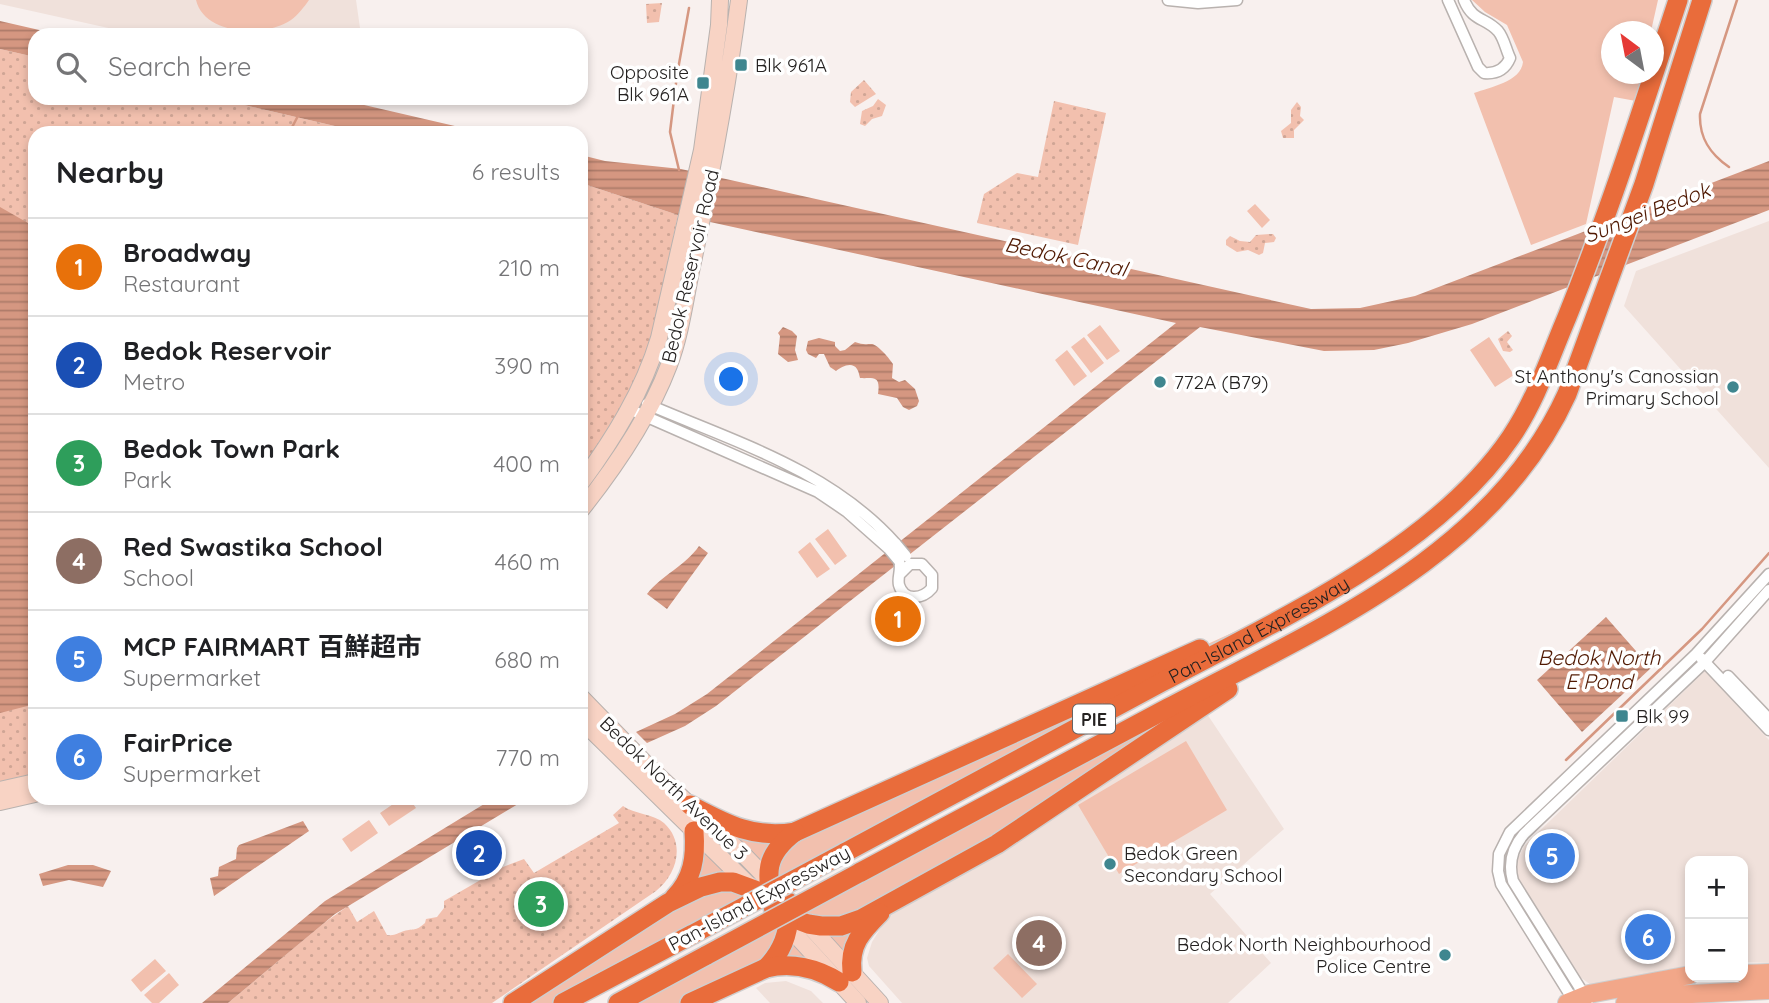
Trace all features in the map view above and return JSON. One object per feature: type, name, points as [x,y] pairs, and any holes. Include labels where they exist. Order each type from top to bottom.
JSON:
[{"type":"highway","name":"Pan-Island Expressway","points":[[563,1003],[1223,649],[1342,582],[1423,528],[1458,500],[1511,438],[1529,407],[1622,174],[1678,0]]},
{"type":"highway","name":"Pan-Island Expressway","points":[[618,1003],[1260,661],[1360,604],[1448,544],[1492,504],[1532,457],[1557,417],[1607,290],[1644,184],[1702,0]]},
{"type":"highway","points":[[690,805],[751,832],[774,835],[794,832],[1342,582]]},
{"type":"highway","points":[[513,1003],[668,904],[698,888],[715,883],[733,882],[780,906],[832,926],[847,924],[888,905],[1031,822],[1142,744],[1247,676],[1260,661]]},
{"type":"highway","points":[[668,904],[690,876],[694,855],[694,831]]},
{"type":"highway","points":[[766,968],[782,947],[780,906],[768,869],[771,857],[794,832]]},
{"type":"highway","points":[[690,1003],[766,968],[787,965],[845,977],[853,946],[868,925],[888,905]]},
{"type":"main road","name":"Bedok Reservoir Road","points":[[709,151],[720,0]]},
{"type":"main road","name":"Bedok Reservoir Road","points":[[588,473],[611,441],[632,404],[659,338],[689,241],[739,0]]},
{"type":"main road","name":"Bedok Reservoir Road","points":[[588,500],[619,458],[647,411],[670,363],[679,330],[689,241]]},
{"type":"main road","name":"Bedok North Avenue 3","points":[[588,704],[690,805],[845,977],[880,1003]]},
{"type":"main road","name":"Bedok North Avenue 3","points":[[588,727],[694,831],[780,906]]},
{"type":"main road","points":[[0,790],[28,784]]},
{"type":"main road","points":[[0,802],[28,796]]},
{"type":"main road","points":[[1748,974],[1769,973]]},
{"type":"main road","points":[[1578,1001],[1685,976]]},
{"type":"main road","name":"Bedok North Avenue 3","points":[[845,977],[858,1003]]},
{"type":"main road","points":[[1625,1003],[1672,995],[1769,990]]},
{"type":"street","points":[[1168,0],[1198,3],[1237,0]]},
{"type":"street","points":[[1448,0],[1478,67],[1484,73],[1492,74],[1507,65],[1510,58],[1499,33],[1477,19],[1464,0]]},
{"type":"street","points":[[632,404],[818,492],[893,546],[903,559],[929,569],[933,578],[932,588],[925,595],[915,597],[905,594],[899,583],[903,559]]},
{"type":"street","points":[[900,573],[909,565],[919,564]]},
{"type":"street","points":[[1703,655],[1769,574]]},
{"type":"street","points":[[1578,1001],[1501,884],[1497,863],[1501,846],[1507,835],[1521,821],[1703,655],[1769,590]]},
{"type":"street","points":[[1703,655],[1769,719]]},
{"type":"street","points":[[1703,655],[1769,730]]},
{"type":"shaded area","points":[[0,0],[356,0],[360,28],[108,28],[0,4]]},
{"type":"shaded area","points":[[196,0],[309,0],[291,20],[271,28],[230,28],[211,20],[201,12]]},
{"type":"shaded area","points":[[1472,0],[1658,0],[1653,21],[1601,21],[1601,84],[1640,84],[1636,101],[1614,97],[1586,224],[1531,245],[1474,93],[1511,79],[1521,69],[1523,62],[1507,25],[1485,12]]},
{"type":"shaded area","points":[[662,3],[659,22],[647,23],[646,4]]},
{"type":"shaded area","points":[[0,49],[28,55],[28,105],[244,105],[335,126],[28,126],[28,777],[0,783]]},
{"type":"shaded area","points":[[864,80],[876,94],[855,107],[850,102],[851,92]]},
{"type":"shaded area","points":[[878,99],[886,105],[882,116],[872,119],[865,126],[860,124],[862,111],[873,106]]},
{"type":"shaded area","points":[[1054,101],[1106,113],[1078,245],[977,223],[984,194],[1017,173],[1038,177]]},
{"type":"shaded area","points":[[1297,102],[1301,107],[1300,116],[1304,120],[1294,130],[1294,138],[1283,138],[1281,131],[1291,123],[1291,110]]},
{"type":"shaded area","points":[[588,185],[678,215],[673,238],[678,239],[656,337],[632,396],[588,462]]},
{"type":"shaded area","points":[[1255,204],[1270,220],[1262,228],[1247,211]]},
{"type":"shaded area","name":"St Anthony's Canossian Primary School","points":[[1769,221],[1769,468],[1624,306],[1636,271]]},
{"type":"shaded area","points":[[1273,234],[1276,238],[1274,242],[1265,243],[1263,253],[1259,255],[1248,250],[1237,252],[1226,245],[1230,236],[1250,242],[1256,235]]},
{"type":"shaded area","points":[[1100,325],[1120,351],[1107,360],[1087,335]]},
{"type":"shaded area","points":[[1508,331],[1512,336],[1507,342],[1513,350],[1510,352],[1503,351],[1498,339]]},
{"type":"shaded area","points":[[1084,337],[1104,363],[1091,373],[1071,347]]},
{"type":"shaded area","points":[[1489,337],[1514,375],[1495,387],[1470,350]]},
{"type":"shaded area","points":[[1067,350],[1087,376],[1074,386],[1055,360]]},
{"type":"shaded area","points":[[828,529],[847,556],[835,565],[815,539]]},
{"type":"shaded area","points":[[810,542],[830,569],[817,578],[798,552]]},
{"type":"shaded area","points":[[1340,584],[783,885],[768,880],[716,819],[793,832]]},
{"type":"shaded area","points":[[1258,662],[887,906],[850,961],[801,905]]},
{"type":"shaded area","points":[[1705,671],[1769,740],[1769,963],[1748,962],[1748,856],[1685,856],[1685,966],[1591,985],[1580,977],[1520,883],[1515,864],[1524,846]]},
{"type":"shaded area","name":"Bedok Green Secondary School","points":[[1207,714],[1284,829],[1210,894],[1271,963],[1228,1003],[902,1003],[869,966],[867,958],[872,942],[885,921],[896,911],[1027,834]]},
{"type":"shaded area","points":[[1186,741],[1227,810],[1119,874],[1078,805]]},
{"type":"shaded area","points":[[392,805],[414,805],[416,808],[389,826],[380,813]]},
{"type":"shaded area","points":[[623,806],[660,820],[671,831],[677,849],[674,868],[669,876],[656,891],[492,1003],[228,1003],[348,906],[357,922],[374,911],[387,935],[417,929],[426,919],[437,917],[444,908],[444,901],[503,867],[524,859],[534,873],[619,823],[613,815]]},
{"type":"shaded area","points":[[369,820],[378,833],[351,852],[342,839]]},
{"type":"shaded area","points":[[694,831],[748,895],[565,1003],[514,1003],[679,893]]},
{"type":"shaded area","points":[[771,921],[838,982],[796,966],[690,1003],[618,1003]]},
{"type":"shaded area","points":[[1008,954],[1037,984],[1022,998],[993,968]]},
{"type":"shaded area","points":[[155,959],[166,971],[141,992],[131,980]]},
{"type":"shaded area","points":[[169,973],[179,985],[159,1003],[152,1003],[144,995]]},
{"type":"shaded area","points":[[786,981],[811,991],[823,1003],[770,1003],[756,988],[765,983]]},
{"type":"water","points":[[0,21],[30,28],[28,28],[28,55],[0,49]]},
{"type":"water","points":[[244,105],[364,105],[455,126],[335,126]]},
{"type":"water","points":[[588,157],[681,169],[1311,309],[1360,308],[1415,296],[1769,161],[1769,210],[1472,324],[1408,343],[1374,350],[1324,351],[1200,327],[716,706],[685,726],[647,743],[636,732],[675,714],[707,694],[1176,323],[678,215],[588,185]]},
{"type":"water","points":[[0,207],[28,223],[28,706],[0,713]]},
{"type":"water","points":[[783,327],[797,336],[795,350],[798,360],[788,362],[778,354],[778,333]]},
{"type":"water","points":[[819,338],[835,342],[840,351],[855,342],[877,347],[893,364],[892,378],[899,382],[905,380],[915,389],[919,401],[917,406],[909,410],[903,407],[897,398],[878,394],[877,380],[860,378],[857,369],[852,365],[836,371],[830,367],[824,354],[819,354],[816,358],[808,354],[808,341]]},
{"type":"water","points":[[699,546],[708,553],[667,609],[647,594],[687,559]]},
{"type":"water","name":"Bedok North E Pond","points":[[1606,617],[1651,668],[1582,732],[1537,680]]},
{"type":"water","points":[[483,805],[516,805],[335,914],[228,1003],[202,1003],[325,901]]},
{"type":"water","points":[[303,821],[309,831],[214,896],[210,878],[218,876],[219,867],[236,859],[239,845]]},
{"type":"water","points":[[68,865],[93,865],[111,871],[103,887],[69,880],[43,886],[39,874]]},
{"type":"waterway","points":[[1729,167],[1716,157],[1707,145],[1701,131],[1700,114],[1737,0]]},
{"type":"waterway","points":[[679,170],[670,132],[689,8]]},
{"type":"waterway","points":[[293,126],[299,114]]},
{"type":"waterway","points":[[1566,760],[1702,629],[1769,553]]},
{"type":"place","name":"Blk 961A","points":[[741,65]]},
{"type":"place","name":"Opposite Blk 961A","points":[[703,83]]},
{"type":"place","name":"772A (B79)","points":[[1160,382]]},
{"type":"place","name":"St Anthony's Canossian Primary School","points":[[1733,387]]},
{"type":"place","name":"Broadway","points":[[898,619]]},
{"type":"place","name":"Blk 99","points":[[1622,716]]},
{"type":"place","name":"Bedok Reservoir","points":[[479,853]]},
{"type":"place","name":"MCP FAIRMART 百鮮超市","points":[[1552,856]]},
{"type":"place","name":"Bedok Green Secondary School","points":[[1110,864]]},
{"type":"place","name":"Bedok Town Park","points":[[541,904]]},
{"type":"place","name":"FairPrice","points":[[1648,937]]},
{"type":"place","name":"Red Swastika School","points":[[1039,943]]},
{"type":"place","name":"Bedok North Neighbourhood Police Centre","points":[[1445,955]]},
{"type":"water label","name":"Sungei Bedok","points":[[1647,212]]},
{"type":"water label","name":"Bedok Canal","points":[[1066,256]]}]
